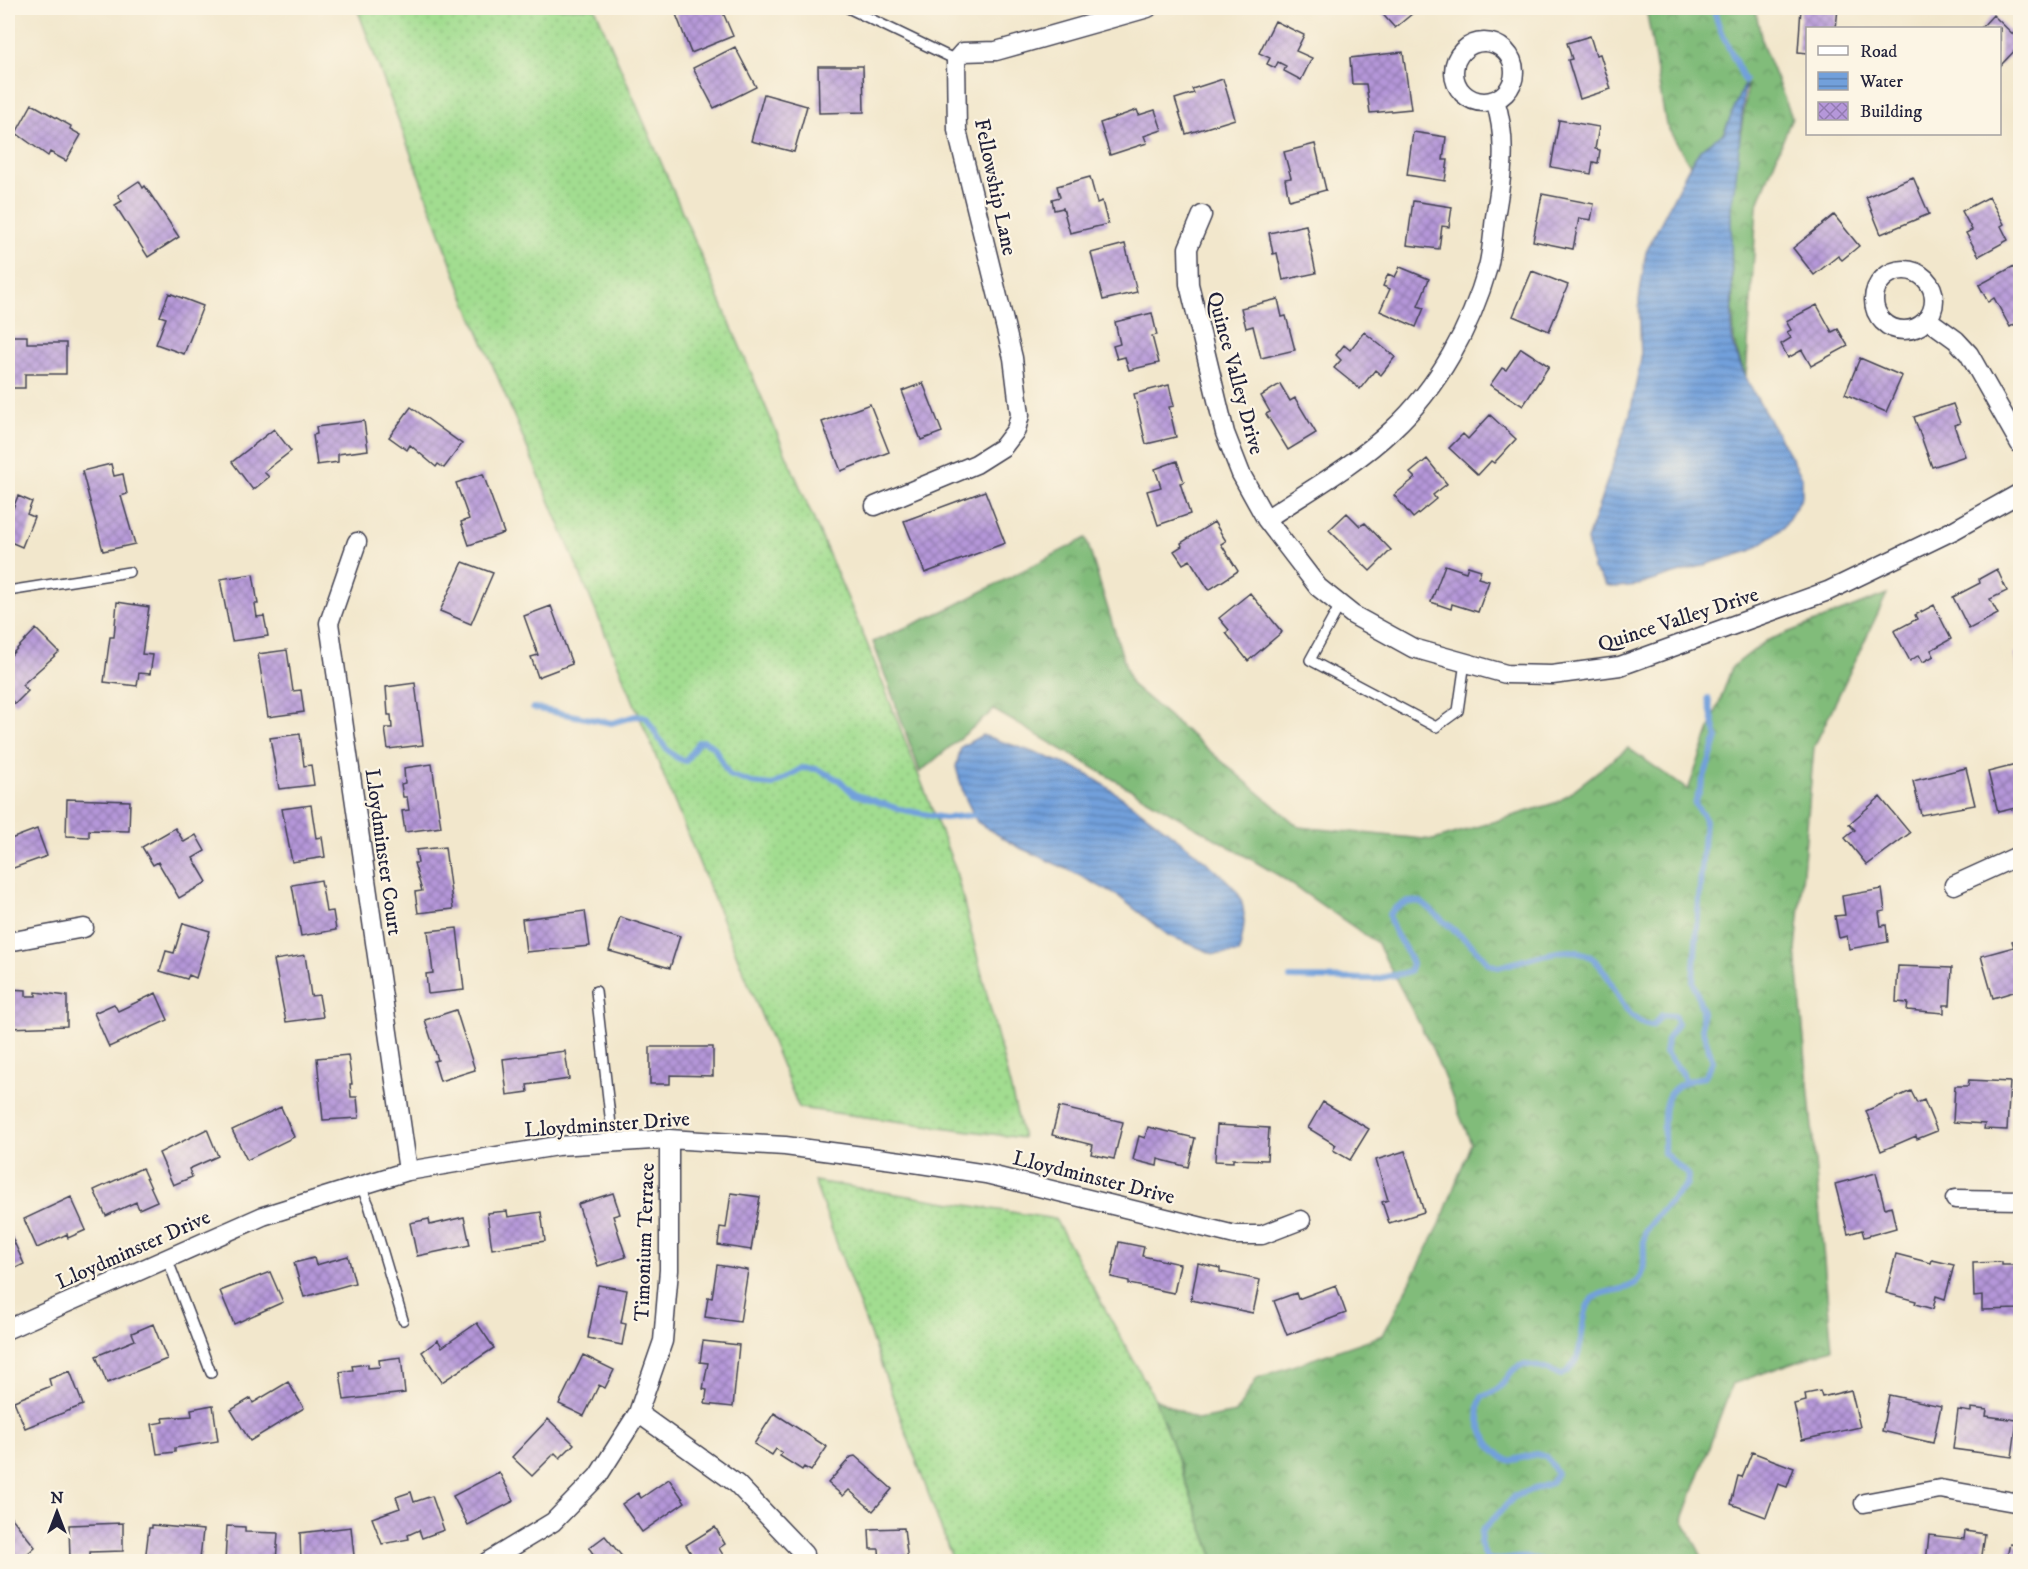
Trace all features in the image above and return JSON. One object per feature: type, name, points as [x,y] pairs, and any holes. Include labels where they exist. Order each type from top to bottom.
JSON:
[{"type":"street","points":[[956,60],[963,52],[996,51],[1146,8]]},
{"type":"street","name":"Fellowship Lane","points":[[875,506],[976,464],[1003,447],[1016,430],[1020,416],[1012,358],[957,130],[956,60]]},
{"type":"street","points":[[1266,519],[1351,463],[1392,430],[1432,386],[1463,332],[1488,267],[1504,160],[1500,114],[1495,100]]},
{"type":"street","name":"Quince Valley Drive","points":[[1202,214],[1188,248],[1189,284],[1225,432],[1241,474],[1266,519],[1318,587],[1340,605],[1413,648],[1506,674],[1552,675],[1620,666],[1828,591],[2019,498]]},
{"type":"street","points":[[1927,319],[1956,340],[1969,354],[2020,444]]},
{"type":"street","name":"Lloydminster Court","points":[[357,542],[329,623],[408,1171]]},
{"type":"street","points":[[1954,885],[2020,855]]},
{"type":"street","points":[[8,942],[84,928]]},
{"type":"street","name":"Lloydminster Drive","points":[[8,1329],[262,1216],[408,1171],[557,1146],[669,1139],[785,1146],[986,1174],[1235,1235],[1262,1235],[1301,1220]]},
{"type":"street","name":"Timonium Terrace","points":[[487,1562],[499,1557],[553,1522],[598,1476],[638,1413],[663,1341],[669,1270],[669,1139]]},
{"type":"street","points":[[1955,1200],[2020,1200]]},
{"type":"street","points":[[638,1413],[737,1484],[804,1554]]},
{"type":"street","points":[[1864,1503],[1940,1489],[2020,1503]]},
{"type":"lane","points":[[848,8],[956,60]]},
{"type":"lane","points":[[8,591],[129,572]]},
{"type":"lane","points":[[1340,605],[1310,660],[1436,727],[1458,711],[1465,662]]},
{"type":"lane","points":[[596,991],[613,1143]]},
{"type":"lane","points":[[361,1186],[369,1205],[403,1320]]},
{"type":"lane","points":[[167,1258],[212,1373]]},
{"type":"green space","points":[[357,8],[595,8],[868,646],[955,868],[1023,1138],[799,1108],[630,693],[462,292]]},
{"type":"green space","points":[[1646,8],[1755,8],[1763,46],[1792,117],[1757,206],[1746,377],[1734,343],[1730,205],[1748,84],[1722,135],[1701,149],[1690,165],[1666,125]]},
{"type":"green space","points":[[1086,538],[1131,684],[1299,827],[1434,840],[1558,802],[1628,748],[1688,790],[1732,667],[1766,641],[1887,594],[1814,747],[1796,951],[1832,1349],[1732,1384],[1683,1519],[1704,1561],[1215,1561],[1155,1399],[1198,1420],[1236,1413],[1257,1378],[1383,1335],[1440,1224],[1471,1143],[1432,1048],[1377,943],[1278,875],[994,710],[920,772],[873,642],[950,608]]},
{"type":"green space","points":[[814,1181],[1055,1219],[1155,1399],[1215,1561],[953,1561]]},
{"type":"water","points":[[1745,81],[1731,207],[1732,343],[1747,381],[1802,477],[1802,497],[1783,528],[1750,551],[1638,585],[1616,587],[1606,585],[1593,569],[1587,540],[1630,414],[1641,359],[1639,300],[1646,252],[1690,165],[1701,149],[1724,133]]},
{"type":"water","points":[[982,735],[1081,771],[1191,849],[1239,895],[1244,924],[1239,953],[1214,954],[1168,935],[1118,896],[1018,847],[977,822],[964,795],[956,767],[961,747]]},
{"type":"building","points":[[721,8],[733,36],[691,53],[674,9]]},
{"type":"building","points":[[1377,8],[1419,8],[1395,28]]},
{"type":"building","points":[[1801,8],[1838,8],[1836,27],[1806,27],[1806,53],[1798,52]]},
{"type":"building","points":[[1993,15],[2020,41],[2020,45],[2001,65],[2001,27],[1982,27]]},
{"type":"building","points":[[1275,21],[1304,35],[1296,51],[1312,58],[1301,80],[1284,71],[1286,66],[1278,62],[1275,68],[1267,64],[1270,58],[1259,53]]},
{"type":"building","points":[[1590,36],[1596,55],[1600,54],[1611,89],[1580,99],[1568,60],[1572,59],[1567,43]]},
{"type":"building","points":[[735,47],[756,87],[714,108],[693,68]]},
{"type":"building","points":[[1403,52],[1411,109],[1370,113],[1366,84],[1352,84],[1350,58]]},
{"type":"building","points":[[818,66],[863,66],[864,112],[819,113]]},
{"type":"building","points":[[1223,79],[1235,119],[1186,134],[1175,99],[1194,93],[1192,89]]},
{"type":"building","points":[[764,94],[807,106],[794,152],[751,141]]},
{"type":"building","points":[[32,104],[71,126],[70,129],[81,135],[66,161],[50,152],[48,156],[16,133]]},
{"type":"building","points":[[1137,110],[1139,115],[1155,110],[1162,130],[1144,136],[1147,143],[1110,155],[1100,123]]},
{"type":"building","points":[[1559,120],[1599,127],[1595,149],[1600,150],[1598,163],[1593,162],[1591,174],[1551,167]]},
{"type":"building","points":[[1413,132],[1446,137],[1443,160],[1448,160],[1445,181],[1407,175]]},
{"type":"building","points":[[1315,144],[1326,190],[1289,200],[1285,179],[1291,178],[1284,152]]},
{"type":"building","points":[[1090,177],[1097,203],[1102,201],[1108,224],[1070,233],[1063,208],[1054,210],[1052,199],[1060,197],[1057,186]]},
{"type":"building","points":[[1913,177],[1929,214],[1881,234],[1866,197]]},
{"type":"building","points":[[139,181],[143,188],[145,186],[179,237],[148,257],[115,205],[122,201],[118,195]]},
{"type":"building","points":[[1542,194],[1594,204],[1591,220],[1579,218],[1573,249],[1533,241]]},
{"type":"building","points":[[1989,197],[2004,224],[2001,226],[2008,240],[1979,256],[1966,233],[1972,230],[1962,211]]},
{"type":"building","points":[[1413,201],[1452,207],[1449,227],[1442,226],[1439,249],[1407,245]]},
{"type":"building","points":[[1834,215],[1859,246],[1842,260],[1838,256],[1814,275],[1793,248]]},
{"type":"building","points":[[1306,225],[1316,273],[1283,280],[1277,253],[1273,254],[1269,233]]},
{"type":"building","points":[[1125,244],[1137,292],[1103,300],[1091,253]]},
{"type":"building","points":[[2014,266],[2020,277],[2020,321],[2010,327],[1994,298],[1988,302],[1979,285]]},
{"type":"building","points":[[1400,267],[1429,279],[1418,306],[1424,308],[1416,327],[1380,311],[1390,289],[1383,286],[1388,274],[1395,277]]},
{"type":"building","points":[[1532,271],[1568,285],[1549,331],[1513,316]]},
{"type":"building","points":[[169,293],[203,306],[184,354],[156,344],[166,318],[160,316]]},
{"type":"building","points":[[1278,299],[1282,317],[1286,316],[1295,350],[1261,358],[1253,326],[1246,328],[1241,308]]},
{"type":"building","points":[[1817,305],[1832,332],[1838,329],[1848,346],[1811,366],[1802,350],[1788,358],[1781,344],[1791,338],[1787,332],[1791,330],[1786,321]]},
{"type":"building","points":[[1152,313],[1157,335],[1152,336],[1159,363],[1129,370],[1125,357],[1117,359],[1113,346],[1120,344],[1115,322]]},
{"type":"building","points":[[1364,332],[1395,357],[1381,375],[1375,370],[1360,389],[1334,368],[1341,360],[1336,355],[1344,345],[1350,350]]},
{"type":"building","points":[[8,336],[27,336],[27,343],[66,343],[66,374],[25,374],[25,388],[9,388]]},
{"type":"building","points":[[1521,348],[1549,366],[1523,406],[1490,385],[1502,368],[1506,370]]},
{"type":"building","points":[[1860,358],[1902,376],[1886,412],[1845,394]]},
{"type":"building","points":[[923,383],[942,432],[921,440],[902,391]]},
{"type":"building","points":[[1280,384],[1290,401],[1295,398],[1316,433],[1288,450],[1266,414],[1270,412],[1261,396]]},
{"type":"building","points":[[1169,385],[1174,406],[1169,407],[1176,437],[1146,444],[1134,394]]},
{"type":"building","points":[[870,404],[889,452],[841,471],[822,422]]},
{"type":"building","points":[[1953,404],[1960,423],[1954,425],[1965,456],[1932,467],[1914,417]]},
{"type":"building","points":[[411,407],[462,444],[444,468],[438,464],[436,467],[410,445],[407,450],[389,437]]},
{"type":"building","points":[[1490,415],[1516,439],[1494,463],[1491,461],[1478,475],[1449,448],[1463,434],[1468,439]]},
{"type":"building","points":[[364,421],[368,450],[338,454],[338,462],[317,465],[313,435],[317,434],[316,427]]},
{"type":"building","points":[[274,429],[291,451],[264,472],[269,477],[253,490],[232,462]]},
{"type":"building","points":[[1427,459],[1447,484],[1433,495],[1436,499],[1413,518],[1394,495],[1415,478],[1410,473]]},
{"type":"building","points":[[1177,461],[1184,482],[1180,483],[1190,514],[1158,525],[1147,491],[1161,487],[1155,469]]},
{"type":"building","points":[[111,464],[114,476],[123,474],[127,494],[121,496],[135,544],[103,551],[82,471]]},
{"type":"building","points":[[483,474],[504,533],[469,545],[461,522],[469,519],[456,483]]},
{"type":"building","points":[[985,491],[1005,543],[925,573],[904,521]]},
{"type":"building","points":[[18,496],[32,502],[27,514],[34,517],[22,547],[8,541],[8,505],[13,508]]},
{"type":"building","points":[[1347,513],[1360,526],[1365,523],[1391,550],[1370,571],[1329,530]]},
{"type":"building","points":[[1214,522],[1226,541],[1221,544],[1238,571],[1209,590],[1190,560],[1183,564],[1174,551],[1182,546],[1181,543]]},
{"type":"building","points":[[463,562],[493,573],[471,624],[440,611]]},
{"type":"building","points":[[1445,565],[1466,572],[1468,566],[1481,570],[1478,578],[1489,581],[1478,612],[1452,604],[1451,609],[1431,602]]},
{"type":"building","points":[[1997,569],[2007,591],[1990,599],[1998,614],[1969,629],[1953,597],[1980,583],[1979,579]]},
{"type":"building","points":[[253,574],[258,604],[255,604],[257,617],[264,616],[268,636],[232,641],[220,579]]},
{"type":"building","points":[[1250,593],[1282,632],[1248,661],[1226,633],[1229,630],[1219,618]]},
{"type":"building","points":[[117,602],[149,607],[142,654],[153,655],[150,674],[139,673],[137,686],[104,682],[110,637],[114,637]]},
{"type":"building","points":[[1934,605],[1951,639],[1931,650],[1934,656],[1923,662],[1919,655],[1910,661],[1894,631],[1917,619],[1915,615]]},
{"type":"building","points":[[551,606],[572,664],[538,677],[531,657],[538,655],[524,616]]},
{"type":"building","points":[[36,629],[59,652],[22,685],[28,691],[15,704],[8,697],[8,652],[11,655]]},
{"type":"building","points":[[287,650],[293,691],[301,690],[304,712],[268,717],[258,654]]},
{"type":"building","points":[[2015,654],[2020,654],[2020,682],[2019,682]]},
{"type":"building","points":[[415,683],[423,745],[388,749],[385,728],[392,728],[391,715],[388,715],[386,687]]},
{"type":"building","points":[[300,734],[304,766],[311,765],[314,785],[279,789],[270,738]]},
{"type":"building","points":[[432,764],[441,827],[405,832],[402,811],[409,810],[407,797],[403,797],[401,784],[405,783],[404,768]]},
{"type":"building","points":[[2020,764],[2020,807],[1998,812],[1988,772]]},
{"type":"building","points":[[1966,768],[1975,805],[1921,815],[1913,781]]},
{"type":"building","points":[[1880,797],[1910,833],[1867,865],[1845,838],[1855,830],[1849,824]]},
{"type":"building","points":[[67,799],[130,801],[129,831],[89,830],[89,837],[66,836]]},
{"type":"building","points":[[311,805],[316,838],[322,837],[325,857],[292,862],[282,809]]},
{"type":"building","points":[[175,828],[184,842],[196,835],[205,851],[193,858],[207,882],[179,898],[158,862],[153,865],[142,847]]},
{"type":"building","points":[[37,829],[47,856],[8,870],[8,840]]},
{"type":"building","points":[[445,847],[453,909],[418,913],[415,892],[422,891],[414,863],[418,863],[416,850]]},
{"type":"building","points":[[321,880],[326,912],[333,911],[336,930],[301,936],[292,885]]},
{"type":"building","points":[[1882,889],[1885,911],[1879,912],[1881,926],[1886,925],[1888,942],[1849,949],[1847,936],[1839,938],[1835,916],[1845,915],[1842,896]]},
{"type":"building","points":[[585,911],[590,946],[526,952],[522,919]]},
{"type":"building","points":[[620,917],[680,936],[670,968],[609,951]]},
{"type":"building","points":[[183,923],[210,931],[196,978],[189,975],[187,979],[160,971],[166,951],[174,953]]},
{"type":"building","points":[[457,928],[464,990],[428,994],[426,974],[433,973],[428,931]]},
{"type":"building","points":[[2020,939],[2020,990],[1993,998],[1981,956],[2014,947],[2012,941]]},
{"type":"building","points":[[305,955],[311,996],[319,995],[323,1017],[286,1022],[274,960]]},
{"type":"building","points":[[1898,966],[1952,968],[1950,1005],[1944,1005],[1944,1013],[1907,1010],[1908,1003],[1896,1002]]},
{"type":"building","points":[[8,989],[26,990],[26,996],[36,996],[36,992],[67,996],[67,1026],[8,1028]]},
{"type":"building","points":[[156,993],[168,1020],[109,1047],[94,1013],[114,1004],[118,1011]]},
{"type":"building","points":[[456,1010],[475,1070],[440,1081],[434,1061],[438,1060],[425,1020]]},
{"type":"building","points":[[650,1047],[713,1047],[713,1076],[670,1075],[670,1084],[650,1084]]},
{"type":"building","points":[[565,1051],[569,1079],[527,1085],[528,1092],[507,1095],[503,1059]]},
{"type":"building","points":[[348,1055],[352,1084],[350,1084],[351,1097],[357,1097],[359,1118],[323,1120],[317,1058]]},
{"type":"building","points":[[1969,1080],[2010,1082],[2007,1130],[1984,1129],[1985,1124],[1953,1122],[1955,1086],[1968,1086]]},
{"type":"building","points":[[1911,1091],[1917,1103],[1924,1100],[1937,1131],[1917,1139],[1916,1136],[1881,1151],[1866,1111]]},
{"type":"building","points":[[1323,1102],[1369,1129],[1350,1160],[1333,1150],[1336,1145],[1308,1128]]},
{"type":"building","points":[[281,1107],[294,1137],[247,1160],[232,1130]]},
{"type":"building","points":[[1059,1107],[1123,1122],[1114,1159],[1091,1154],[1093,1145],[1052,1135]]},
{"type":"building","points":[[1217,1125],[1269,1128],[1267,1160],[1215,1161]]},
{"type":"building","points":[[1148,1127],[1195,1138],[1188,1167],[1158,1159],[1157,1166],[1133,1160],[1139,1136],[1145,1138]]},
{"type":"building","points":[[207,1129],[218,1156],[189,1169],[192,1177],[173,1185],[159,1153]]},
{"type":"building","points":[[1405,1151],[1424,1212],[1389,1223],[1382,1202],[1388,1200],[1376,1160]]},
{"type":"building","points":[[142,1168],[157,1201],[139,1209],[136,1202],[106,1216],[94,1190]]},
{"type":"building","points":[[1876,1173],[1885,1208],[1891,1206],[1896,1228],[1864,1237],[1862,1230],[1848,1234],[1835,1184]]},
{"type":"building","points":[[613,1193],[620,1214],[613,1216],[626,1257],[598,1266],[578,1204]]},
{"type":"building","points":[[731,1193],[760,1197],[751,1250],[718,1245],[720,1227],[726,1228]]},
{"type":"building","points":[[71,1197],[86,1230],[68,1238],[67,1234],[37,1248],[24,1219]]},
{"type":"building","points":[[507,1211],[508,1217],[541,1212],[545,1241],[492,1249],[487,1213]]},
{"type":"building","points":[[464,1217],[470,1245],[417,1256],[410,1223],[429,1219],[430,1225]]},
{"type":"building","points":[[10,1233],[24,1264],[8,1272],[8,1234]]},
{"type":"building","points":[[1119,1242],[1144,1247],[1142,1256],[1180,1264],[1174,1293],[1129,1284],[1129,1281],[1111,1277]]},
{"type":"building","points":[[1896,1254],[1931,1263],[1932,1260],[1954,1265],[1945,1299],[1936,1296],[1933,1309],[1915,1304],[1916,1301],[1886,1293]]},
{"type":"building","points":[[348,1256],[355,1283],[304,1297],[294,1263],[314,1258],[316,1265]]},
{"type":"building","points":[[2002,1262],[2002,1265],[2020,1265],[2020,1309],[1982,1310],[1982,1296],[1974,1297],[1973,1263]]},
{"type":"building","points":[[1198,1263],[1220,1268],[1220,1272],[1260,1280],[1253,1313],[1191,1300]]},
{"type":"building","points":[[717,1265],[748,1270],[740,1322],[705,1317],[708,1297],[712,1298]]},
{"type":"building","points":[[270,1272],[283,1302],[234,1324],[220,1291]]},
{"type":"building","points":[[598,1285],[627,1290],[621,1323],[626,1324],[622,1345],[588,1338]]},
{"type":"building","points":[[1336,1285],[1346,1313],[1287,1335],[1274,1301],[1296,1293],[1298,1299]]},
{"type":"building","points":[[477,1323],[494,1348],[442,1382],[422,1352],[438,1340],[442,1347]]},
{"type":"building","points":[[153,1324],[167,1359],[107,1383],[96,1356],[135,1340],[132,1333]]},
{"type":"building","points":[[703,1341],[739,1345],[733,1407],[705,1404],[707,1390],[703,1389],[708,1363],[700,1362]]},
{"type":"building","points":[[583,1355],[614,1370],[605,1388],[599,1385],[584,1416],[559,1404]]},
{"type":"building","points":[[401,1357],[405,1393],[344,1400],[340,1372],[353,1370],[352,1366],[368,1364],[368,1368],[380,1367],[379,1360]]},
{"type":"building","points":[[70,1371],[83,1405],[25,1428],[14,1401],[51,1386],[49,1379]]},
{"type":"building","points":[[288,1382],[304,1408],[250,1441],[231,1410],[251,1398],[253,1403]]},
{"type":"building","points":[[1851,1390],[1860,1427],[1802,1440],[1794,1404],[1806,1401],[1805,1394],[1820,1391],[1822,1397]]},
{"type":"building","points":[[1889,1395],[1941,1406],[1933,1443],[1882,1431]]},
{"type":"building","points":[[213,1405],[218,1441],[175,1448],[175,1452],[157,1454],[152,1424],[164,1422],[163,1418],[192,1416],[191,1409]]},
{"type":"building","points":[[1971,1408],[1987,1410],[1986,1416],[2017,1420],[2012,1457],[1953,1449],[1958,1410],[1971,1412]]},
{"type":"building","points":[[774,1413],[827,1447],[811,1471],[804,1467],[802,1470],[780,1456],[782,1453],[776,1449],[772,1455],[754,1444]]},
{"type":"building","points":[[548,1419],[574,1444],[560,1458],[555,1453],[532,1476],[512,1457]]},
{"type":"building","points":[[1752,1452],[1794,1468],[1787,1487],[1778,1484],[1766,1517],[1731,1504],[1738,1476],[1742,1477]]},
{"type":"building","points":[[855,1456],[892,1489],[873,1511],[849,1490],[843,1496],[828,1483],[851,1457]]},
{"type":"building","points":[[499,1472],[514,1501],[468,1525],[453,1496]]},
{"type":"building","points":[[669,1479],[685,1502],[642,1532],[622,1504],[638,1493],[641,1498]]},
{"type":"building","points":[[411,1492],[414,1502],[432,1496],[444,1530],[422,1538],[419,1530],[408,1535],[409,1539],[382,1544],[372,1518],[400,1508],[396,1497]]},
{"type":"building","points":[[8,1513],[35,1547],[18,1562],[8,1559]]},
{"type":"building","points":[[123,1523],[123,1551],[90,1552],[90,1558],[70,1559],[69,1525]]},
{"type":"building","points":[[152,1525],[203,1530],[200,1559],[166,1555],[165,1562],[145,1561],[149,1528],[152,1528]]},
{"type":"building","points":[[227,1526],[245,1527],[245,1532],[278,1533],[276,1562],[225,1562]]},
{"type":"building","points":[[351,1527],[354,1556],[301,1562],[300,1533]]},
{"type":"building","points":[[715,1527],[725,1544],[719,1548],[727,1562],[696,1562],[686,1545]]},
{"type":"building","points":[[904,1528],[908,1562],[880,1562],[879,1549],[870,1549],[869,1529]]},
{"type":"building","points":[[1965,1531],[1985,1534],[1981,1562],[1926,1562],[1929,1535],[1964,1539]]},
{"type":"building","points":[[605,1536],[625,1560],[585,1562],[594,1555],[589,1548]]},
{"type":"building","points":[[2010,1543],[2020,1546],[2020,1562],[2006,1562]]},
{"type":"waterway","points":[[1713,8],[1721,32],[1745,81]]},
{"type":"waterway","points":[[1546,1562],[1528,1558],[1500,1560],[1486,1558],[1480,1542],[1482,1531],[1515,1496],[1551,1483],[1557,1473],[1547,1457],[1536,1454],[1509,1461],[1502,1457],[1484,1434],[1480,1425],[1479,1406],[1482,1397],[1495,1391],[1519,1366],[1527,1365],[1561,1375],[1569,1369],[1578,1354],[1588,1305],[1592,1299],[1604,1293],[1632,1286],[1641,1278],[1647,1228],[1687,1184],[1688,1175],[1664,1153],[1664,1113],[1670,1093],[1678,1086],[1705,1077],[1713,1061],[1702,1029],[1702,1009],[1693,981],[1705,819],[1695,804],[1717,738],[1708,698]]},
{"type":"waterway","points":[[533,708],[612,723],[635,716],[646,717],[663,744],[679,759],[686,761],[698,742],[704,741],[714,747],[729,775],[752,783],[773,785],[802,768],[817,769],[839,780],[854,794],[899,809],[944,818],[974,815]]},
{"type":"waterway","points":[[1290,978],[1375,979],[1409,972],[1412,964],[1393,928],[1389,914],[1404,904],[1421,902],[1474,947],[1489,964],[1498,967],[1562,951],[1586,954],[1597,962],[1629,1012],[1639,1021],[1652,1026],[1662,1015],[1675,1016],[1677,1023],[1667,1040],[1665,1053],[1682,1072],[1685,1080]]}]
